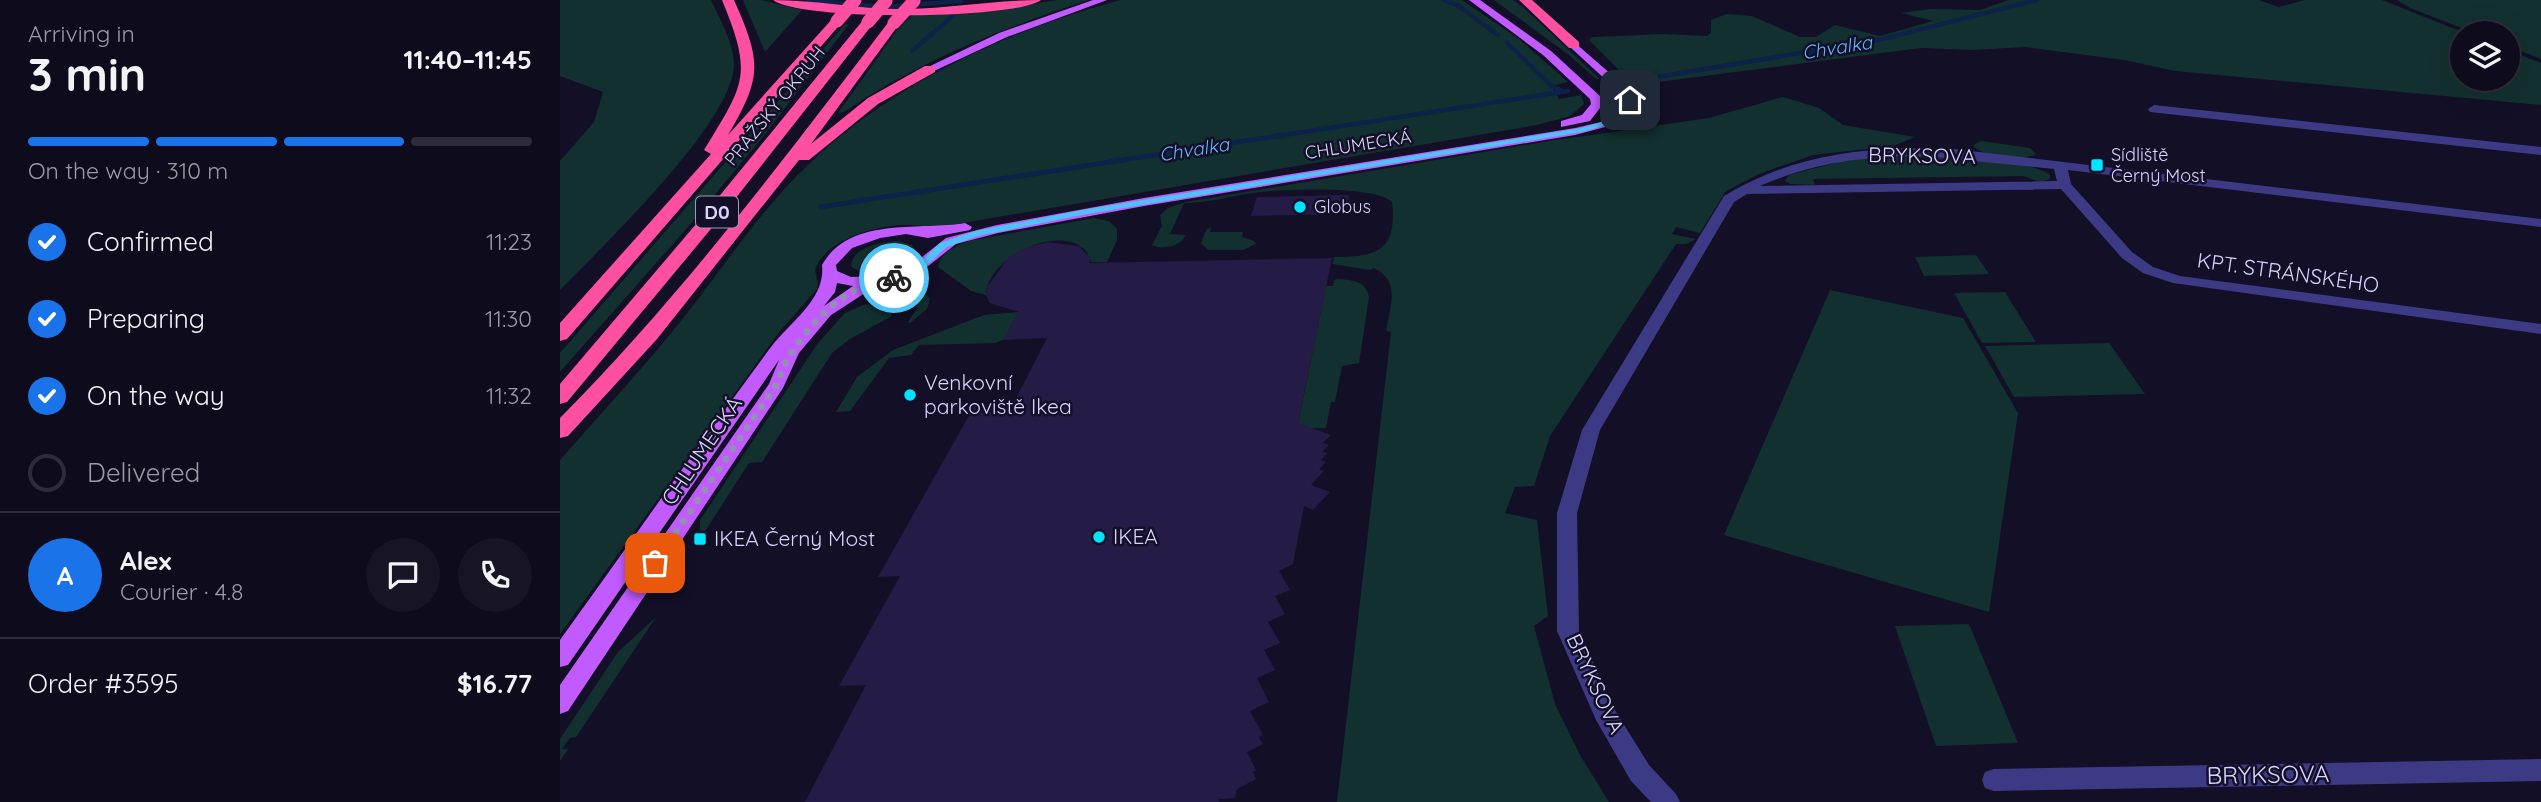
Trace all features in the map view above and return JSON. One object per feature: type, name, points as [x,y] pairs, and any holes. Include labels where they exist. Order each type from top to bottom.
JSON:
[{"type":"highway","points":[[686,192],[733,113],[748,75],[745,39],[728,0]]},
{"type":"highway","points":[[779,0],[835,9],[882,12],[974,8],[1035,0]]},
{"type":"highway","name":"PRAŽSKÝ OKRUH","points":[[560,335],[855,0]]},
{"type":"highway","name":"PRAŽSKÝ OKRUH","points":[[560,397],[715,214],[886,0]]},
{"type":"highway","name":"CHLUMECKÁ","points":[[1525,0],[1574,45]]},
{"type":"highway","points":[[560,431],[662,321],[773,183],[894,23],[915,1]]},
{"type":"highway","points":[[773,183],[873,101],[930,69]]},
{"type":"main road","points":[[930,69],[1019,28],[1102,0]]},
{"type":"main road","name":"CHLUMECKÁ","points":[[560,658],[779,348],[827,292],[829,265],[833,258],[854,242],[894,230],[949,230],[1114,198],[1547,128],[1581,120],[1593,111],[1597,102],[1587,89],[1547,53],[1476,2]]},
{"type":"main road","name":"CHLUMECKÁ","points":[[936,250],[951,241],[975,234],[1058,217],[1544,137],[1598,127],[1626,117],[1631,108],[1627,96],[1574,45]]},
{"type":"main road","points":[[830,273],[843,281],[879,281],[917,268],[936,250],[935,238],[920,231]]},
{"type":"main road","name":"CHLUMECKÁ","points":[[560,704],[777,384],[781,370],[794,351],[839,301],[858,289],[879,281]]},
{"type":"street","points":[[2154,109],[2541,150]]},
{"type":"street","name":"BRYKSOVA","points":[[1667,802],[1640,774],[1604,713],[1569,631],[1567,513],[1591,429],[1729,199],[1742,190],[1783,170],[1836,156],[1892,150],[1954,153],[2541,223]]},
{"type":"street","name":"KPT. STRÁNSKÉHO","points":[[2060,166],[2065,185],[2127,255],[2148,270],[2178,280],[2541,329]]},
{"type":"street","points":[[1742,190],[2065,185]]},
{"type":"street","name":"BRYKSOVA","points":[[1994,780],[2541,770]]},
{"type":"green space","points":[[560,0],[711,0],[729,40],[734,65],[728,89],[690,150],[633,215],[560,290],[560,161],[594,122],[603,92],[560,76]]},
{"type":"green space","points":[[743,0],[761,0],[802,10],[765,52]]},
{"type":"green space","points":[[1058,0],[1089,0],[962,47],[838,113],[898,29],[913,15]]},
{"type":"green space","points":[[1120,0],[1462,0],[1519,39],[1568,82],[1551,86],[1559,99],[1581,95],[1584,104],[1570,116],[1537,125],[945,226],[906,225],[881,228],[841,242],[829,250],[815,270],[817,289],[780,331],[560,634],[560,460],[673,331],[776,198],[842,135],[915,84],[954,63],[1036,27]]},
{"type":"green space","points":[[1494,0],[1513,0],[1523,7],[1600,79],[1596,79],[1569,55]]},
{"type":"green space","points":[[2008,0],[2259,0],[2279,7],[2305,0],[2382,0],[2450,27],[2450,91],[2520,91],[2520,55],[2541,63],[2541,105],[2175,71],[2124,60],[2025,47],[1971,50],[1921,48],[1642,84],[1621,72],[1589,40],[1592,37],[1664,34],[1707,36],[1711,33],[1711,20],[1727,14],[1752,16],[1800,37],[1816,37],[1835,25],[1880,36],[1933,21],[1901,13],[1930,9],[1980,10]]},
{"type":"green space","points":[[2397,0],[2541,0],[2541,59],[2520,51],[2520,21],[2450,21],[2450,23]]},
{"type":"green space","points":[[849,24],[766,133],[688,227],[560,372],[560,353],[844,25]]},
{"type":"green space","points":[[1783,97],[1819,108],[1843,125],[1915,137],[1893,146],[1813,155],[1759,174],[1726,191],[1700,233],[1676,227],[1672,234],[1696,239],[1686,244],[1676,244],[1550,436],[1534,486],[1515,487],[1505,513],[1537,520],[1548,616],[1534,626],[1555,704],[1580,755],[1609,802],[1337,802],[1391,332],[1386,331],[1392,295],[1388,280],[1374,268],[1370,270],[1332,264],[1334,257],[1362,255],[1381,247],[1391,231],[1392,202],[1367,193],[1304,190],[1244,194],[1184,203],[1170,234],[1186,235],[1176,245],[1166,247],[1152,245],[1162,226],[1160,215],[1168,208],[1186,202],[1549,141],[1709,118]]},
{"type":"green space","points":[[1981,141],[2030,148],[2036,154],[2022,158],[1993,155],[1973,145]]},
{"type":"green space","points":[[1918,155],[2007,162],[2040,170],[2050,175],[2050,179],[2040,182],[2023,176],[1813,179],[1815,185],[1791,184],[1785,181],[1789,175],[1858,157]]},
{"type":"green space","points":[[1094,218],[1109,221],[1117,229],[1117,240],[1107,262],[1091,262],[1085,249],[1071,242],[1040,243],[1009,258],[989,282],[986,295],[971,291],[938,267],[954,247],[969,241]]},
{"type":"green space","points":[[1211,227],[1210,232],[1243,232],[1242,237],[1256,244],[1243,250],[1208,250],[1201,243],[1206,230]]},
{"type":"green space","points":[[898,241],[912,245],[915,250],[905,263],[896,268],[866,273],[851,266],[857,254],[869,246]]},
{"type":"green space","points":[[1976,255],[1989,274],[1924,276],[1915,257]]},
{"type":"green space","points":[[1334,280],[1362,285],[1369,297],[1359,363],[1342,366],[1335,402],[1331,402],[1326,428],[1297,429],[1326,286],[1333,286]]},
{"type":"green space","points":[[901,283],[919,285],[930,299],[927,309],[910,323],[908,322],[917,309],[916,299],[908,293],[875,289]]},
{"type":"green space","points":[[1830,290],[1963,318],[2018,413],[1989,612],[1724,535]]},
{"type":"green space","points":[[2005,292],[2036,342],[1982,343],[1954,293]]},
{"type":"green space","points":[[879,303],[891,307],[892,316],[850,339],[832,353],[762,462],[749,463],[700,539],[700,520],[818,343],[845,313],[863,305]]},
{"type":"green space","points":[[1019,312],[1003,340],[995,343],[919,345],[911,355],[889,358],[850,411],[836,412],[857,377],[893,350],[984,315]]},
{"type":"green space","points":[[2109,343],[2145,394],[2014,397],[1985,346]]},
{"type":"green space","points":[[656,617],[576,737],[570,738],[562,749],[568,749],[560,761],[560,739],[618,652]]},
{"type":"green space","points":[[1969,624],[2018,743],[1936,746],[1895,626]]},
{"type":"building","name":"Globus","points":[[1349,195],[1346,214],[1251,216],[1257,197]]},
{"type":"building","name":"IKEA","points":[[1048,242],[1079,246],[1091,259],[1089,263],[1332,258],[1298,423],[1331,435],[1323,443],[1329,445],[1322,452],[1327,453],[1321,460],[1326,462],[1319,469],[1324,471],[1311,485],[1330,492],[1313,510],[1304,506],[1293,564],[1279,571],[1290,590],[1275,596],[1285,614],[1268,622],[1280,643],[1264,650],[1275,670],[1257,678],[1269,702],[1250,711],[1263,735],[1259,737],[1263,744],[1247,752],[1256,770],[1253,772],[1256,779],[1237,789],[1235,798],[1219,799],[1219,802],[805,802],[866,685],[839,686],[900,576],[878,577],[975,405],[1013,404],[1047,338],[1003,340],[1019,312],[990,303],[986,295],[987,287],[1009,257],[1025,248]]},
{"type":"waterway","points":[[808,0],[884,7],[961,1]]},
{"type":"waterway","points":[[1444,0],[1459,6],[1498,35]]},
{"type":"waterway","name":"Chvalka","points":[[1634,81],[1883,39],[2037,0]]},
{"type":"waterway","points":[[912,51],[953,16]]},
{"type":"waterway","points":[[1507,43],[1553,87],[1561,90]]},
{"type":"waterway","name":"Chvalka","points":[[1271,137],[1568,91]]},
{"type":"waterway","name":"Chvalka","points":[[821,207],[1283,135]]},
{"type":"way so far","points":[[655,563],[777,384],[781,370],[804,337],[828,310],[851,293],[879,281],[894,278]]},
{"type":"place","name":"Sídliště Černý Most","points":[[2097,165]]},
{"type":"place","name":"Globus","points":[[1300,207]]},
{"type":"place","name":"Venkovní parkoviště Ikea","points":[[910,395]]},
{"type":"place","name":"IKEA","points":[[1099,537]]},
{"type":"place","name":"IKEA Černý Most","points":[[700,539]]},
{"type":"route","points":[[894,278],[921,266],[936,250],[951,241],[975,234],[1082,212],[1582,130],[1626,117],[1631,111],[1630,100]]}]
